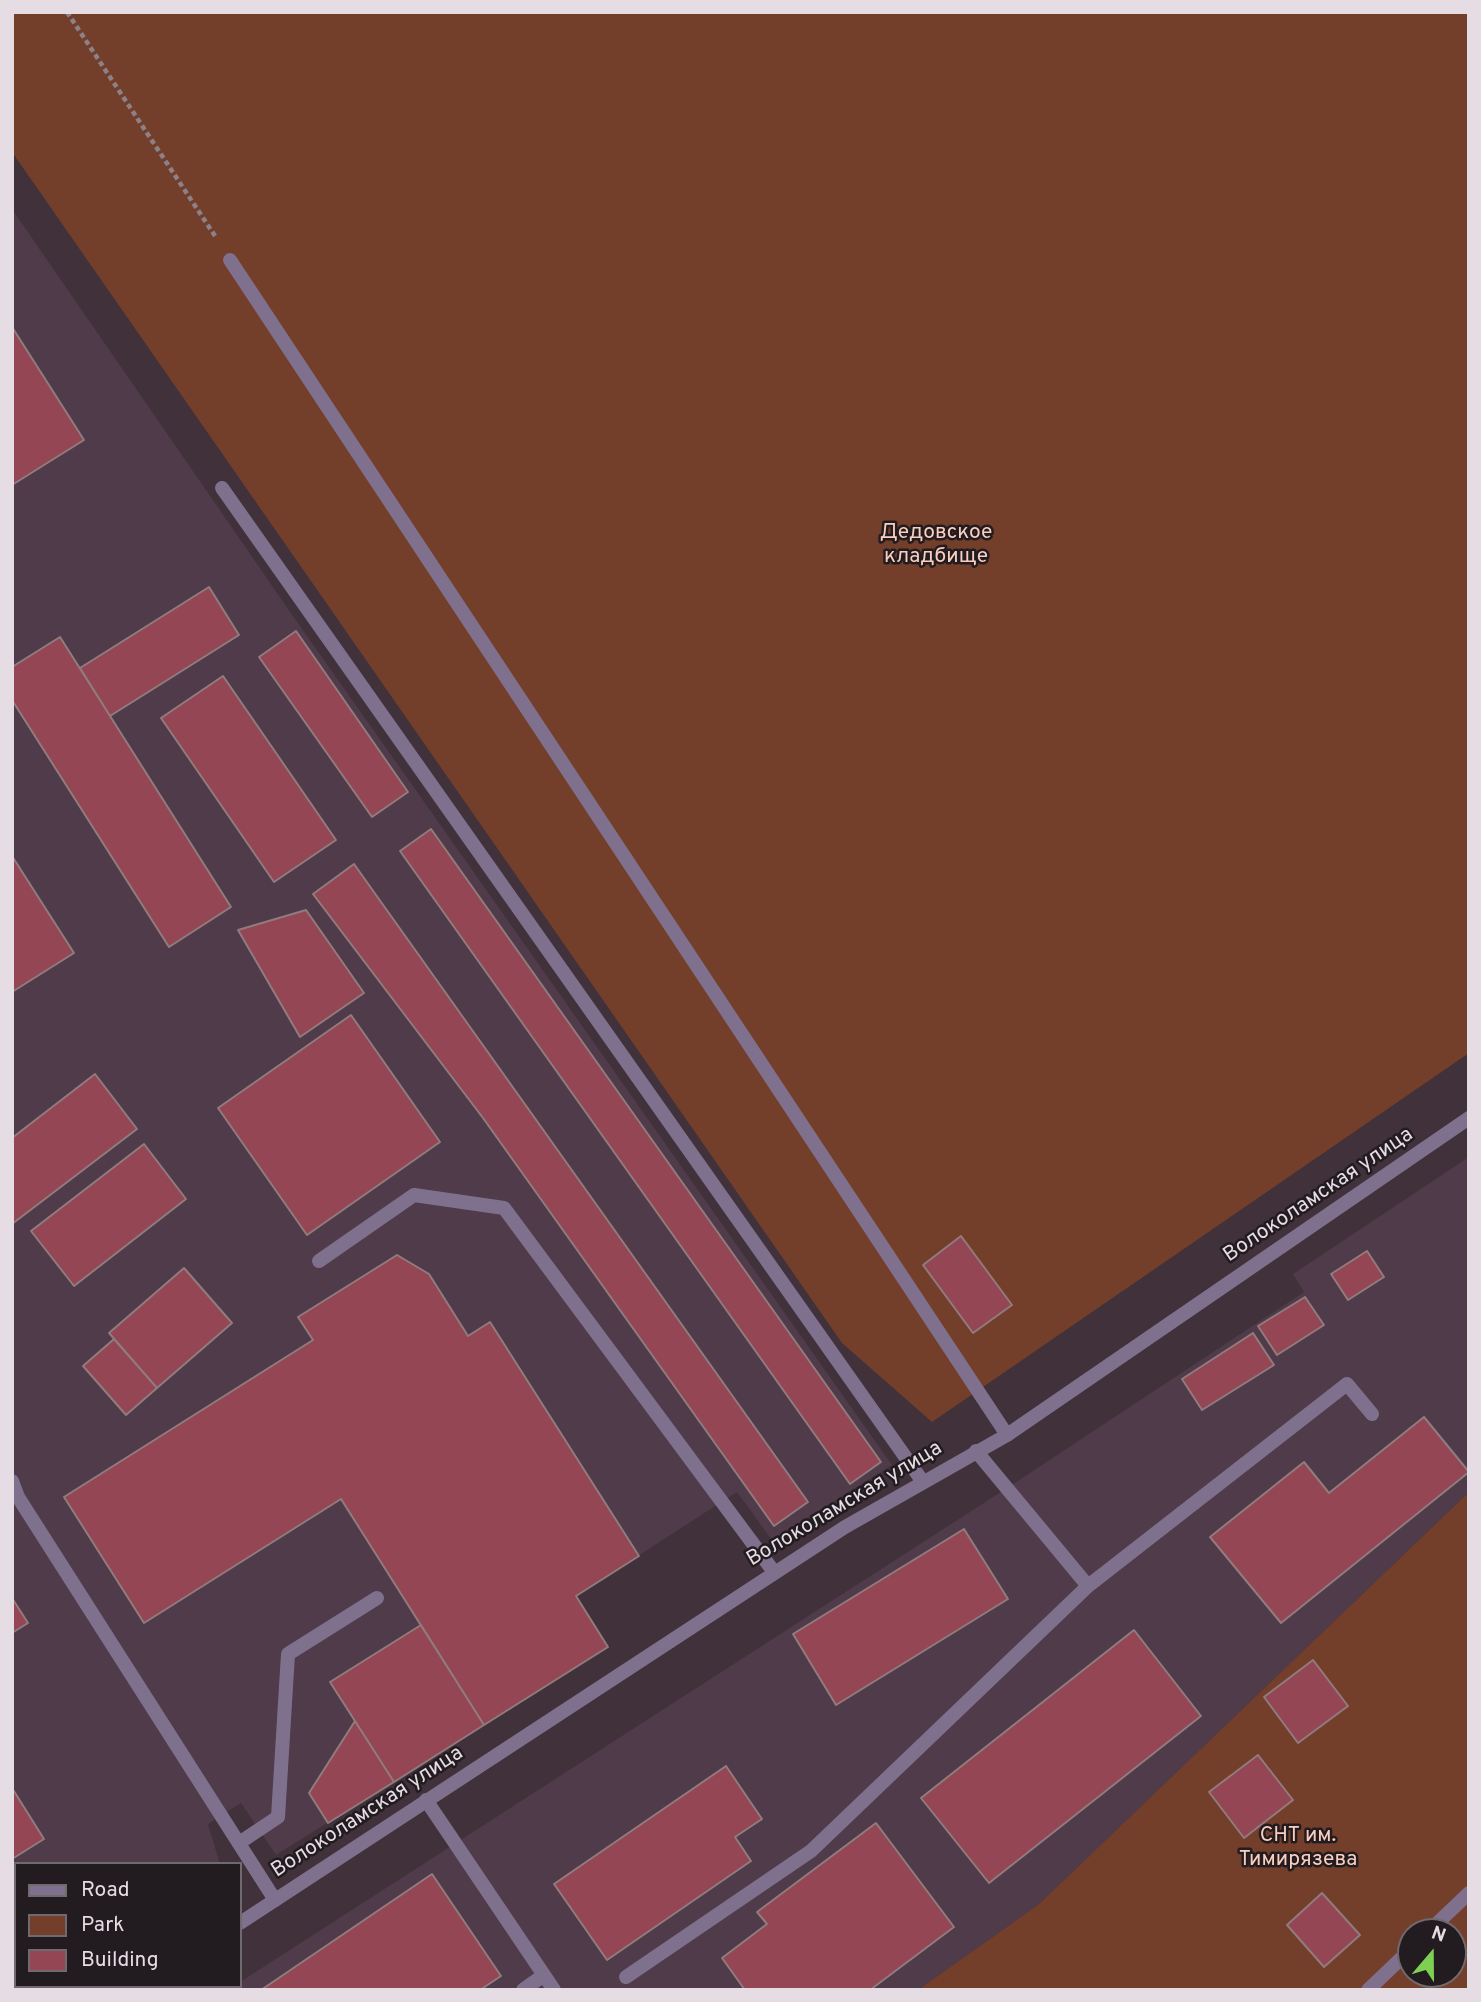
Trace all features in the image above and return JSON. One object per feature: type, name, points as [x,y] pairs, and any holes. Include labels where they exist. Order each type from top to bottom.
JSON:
[{"type":"street","points":[[230,260],[1007,1435]]},
{"type":"street","points":[[222,488],[923,1482]]},
{"type":"street","name":"Волоколамская улица","points":[[242,1922],[774,1572],[1007,1435],[1469,1118]]},
{"type":"street","points":[[319,1261],[414,1195],[504,1208],[774,1572]]},
{"type":"street","points":[[626,1977],[811,1851],[1088,1586],[1347,1384],[1372,1414]]},
{"type":"street","points":[[976,1451],[1088,1586]]},
{"type":"street","points":[[12,1481],[18,1497],[275,1899]]},
{"type":"street","points":[[239,1843],[278,1817],[288,1654],[377,1598]]},
{"type":"street","points":[[426,1800],[554,1990]]},
{"type":"street","points":[[1443,1918],[1469,1893]]},
{"type":"street","points":[[1368,1990],[1397,1962]]},
{"type":"street","points":[[523,1990],[544,1975]]},
{"type":"path","points":[[67,12],[230,260]]},
{"type":"shaded area","points":[[12,209],[293,616],[892,1465],[772,1540],[737,1492],[576,1596],[608,1647],[276,1855],[241,1803],[208,1824],[219,1862],[14,1862],[12,1921]]},
{"type":"shaded area","points":[[1469,1157],[1469,1492],[1039,1904],[918,1990],[228,1990],[242,1988],[242,1981],[1007,1488],[1304,1292],[1293,1274]]},
{"type":"green space","name":"Дедовское кладбище","points":[[12,12],[1469,12],[1469,1053],[932,1422],[842,1343],[12,152]]},
{"type":"green space","name":"СНТ им. Тимирязева","points":[[1469,1492],[1469,1990],[918,1990],[1039,1904]]},
{"type":"building","points":[[12,327],[84,440],[12,485]]},
{"type":"building","points":[[209,587],[239,635],[110,716],[80,668]]},
{"type":"building","points":[[296,631],[408,792],[372,817],[259,657]]},
{"type":"building","points":[[60,637],[231,907],[169,947],[12,700],[12,667]]},
{"type":"building","points":[[223,676],[336,840],[274,882],[161,718]]},
{"type":"building","points":[[431,829],[881,1462],[850,1484],[400,851]]},
{"type":"building","points":[[12,856],[74,953],[12,992]]},
{"type":"building","points":[[354,864],[808,1502],[774,1526],[483,1118],[313,894]]},
{"type":"building","points":[[306,910],[364,993],[300,1037],[238,930]]},
{"type":"building","points":[[351,1015],[440,1142],[307,1235],[218,1108]]},
{"type":"building","points":[[95,1074],[137,1129],[12,1224],[12,1138]]},
{"type":"building","points":[[144,1144],[186,1199],[74,1286],[31,1231]]},
{"type":"building","points":[[961,1236],[1012,1305],[973,1333],[923,1265]]},
{"type":"building","points":[[1367,1251],[1384,1277],[1348,1300],[1331,1274]]},
{"type":"building","points":[[397,1255],[429,1274],[468,1336],[490,1322],[639,1556],[576,1596],[608,1647],[484,1725],[341,1499],[144,1623],[64,1497],[313,1340],[298,1317]]},
{"type":"building","points":[[184,1268],[232,1323],[157,1388],[109,1333]]},
{"type":"building","points":[[1305,1297],[1324,1325],[1277,1355],[1258,1326]]},
{"type":"building","points":[[1253,1333],[1274,1365],[1202,1410],[1182,1379]]},
{"type":"building","points":[[114,1339],[157,1388],[126,1415],[83,1366]]},
{"type":"building","points":[[1424,1417],[1469,1472],[1281,1623],[1210,1537],[1304,1462],[1329,1493]]},
{"type":"building","points":[[964,1529],[1008,1599],[836,1705],[793,1634]]},
{"type":"building","points":[[12,1598],[28,1623],[12,1633]]},
{"type":"building","points":[[421,1625],[484,1725],[394,1782],[330,1682]]},
{"type":"building","points":[[1134,1630],[1201,1716],[989,1883],[921,1798]]},
{"type":"building","points":[[1313,1660],[1348,1706],[1298,1743],[1264,1697]]},
{"type":"building","points":[[355,1721],[394,1782],[328,1823],[309,1793]]},
{"type":"building","points":[[1258,1755],[1293,1800],[1244,1838],[1209,1792]]},
{"type":"building","points":[[726,1766],[762,1819],[735,1837],[751,1861],[607,1960],[554,1884]]},
{"type":"building","points":[[12,1788],[44,1839],[12,1859]]},
{"type":"building","points":[[876,1823],[954,1927],[870,1990],[745,1990],[722,1958],[767,1924],[757,1912]]},
{"type":"building","points":[[432,1874],[501,1976],[480,1990],[261,1990]]},
{"type":"building","points":[[1322,1893],[1360,1935],[1324,1967],[1287,1925]]}]
